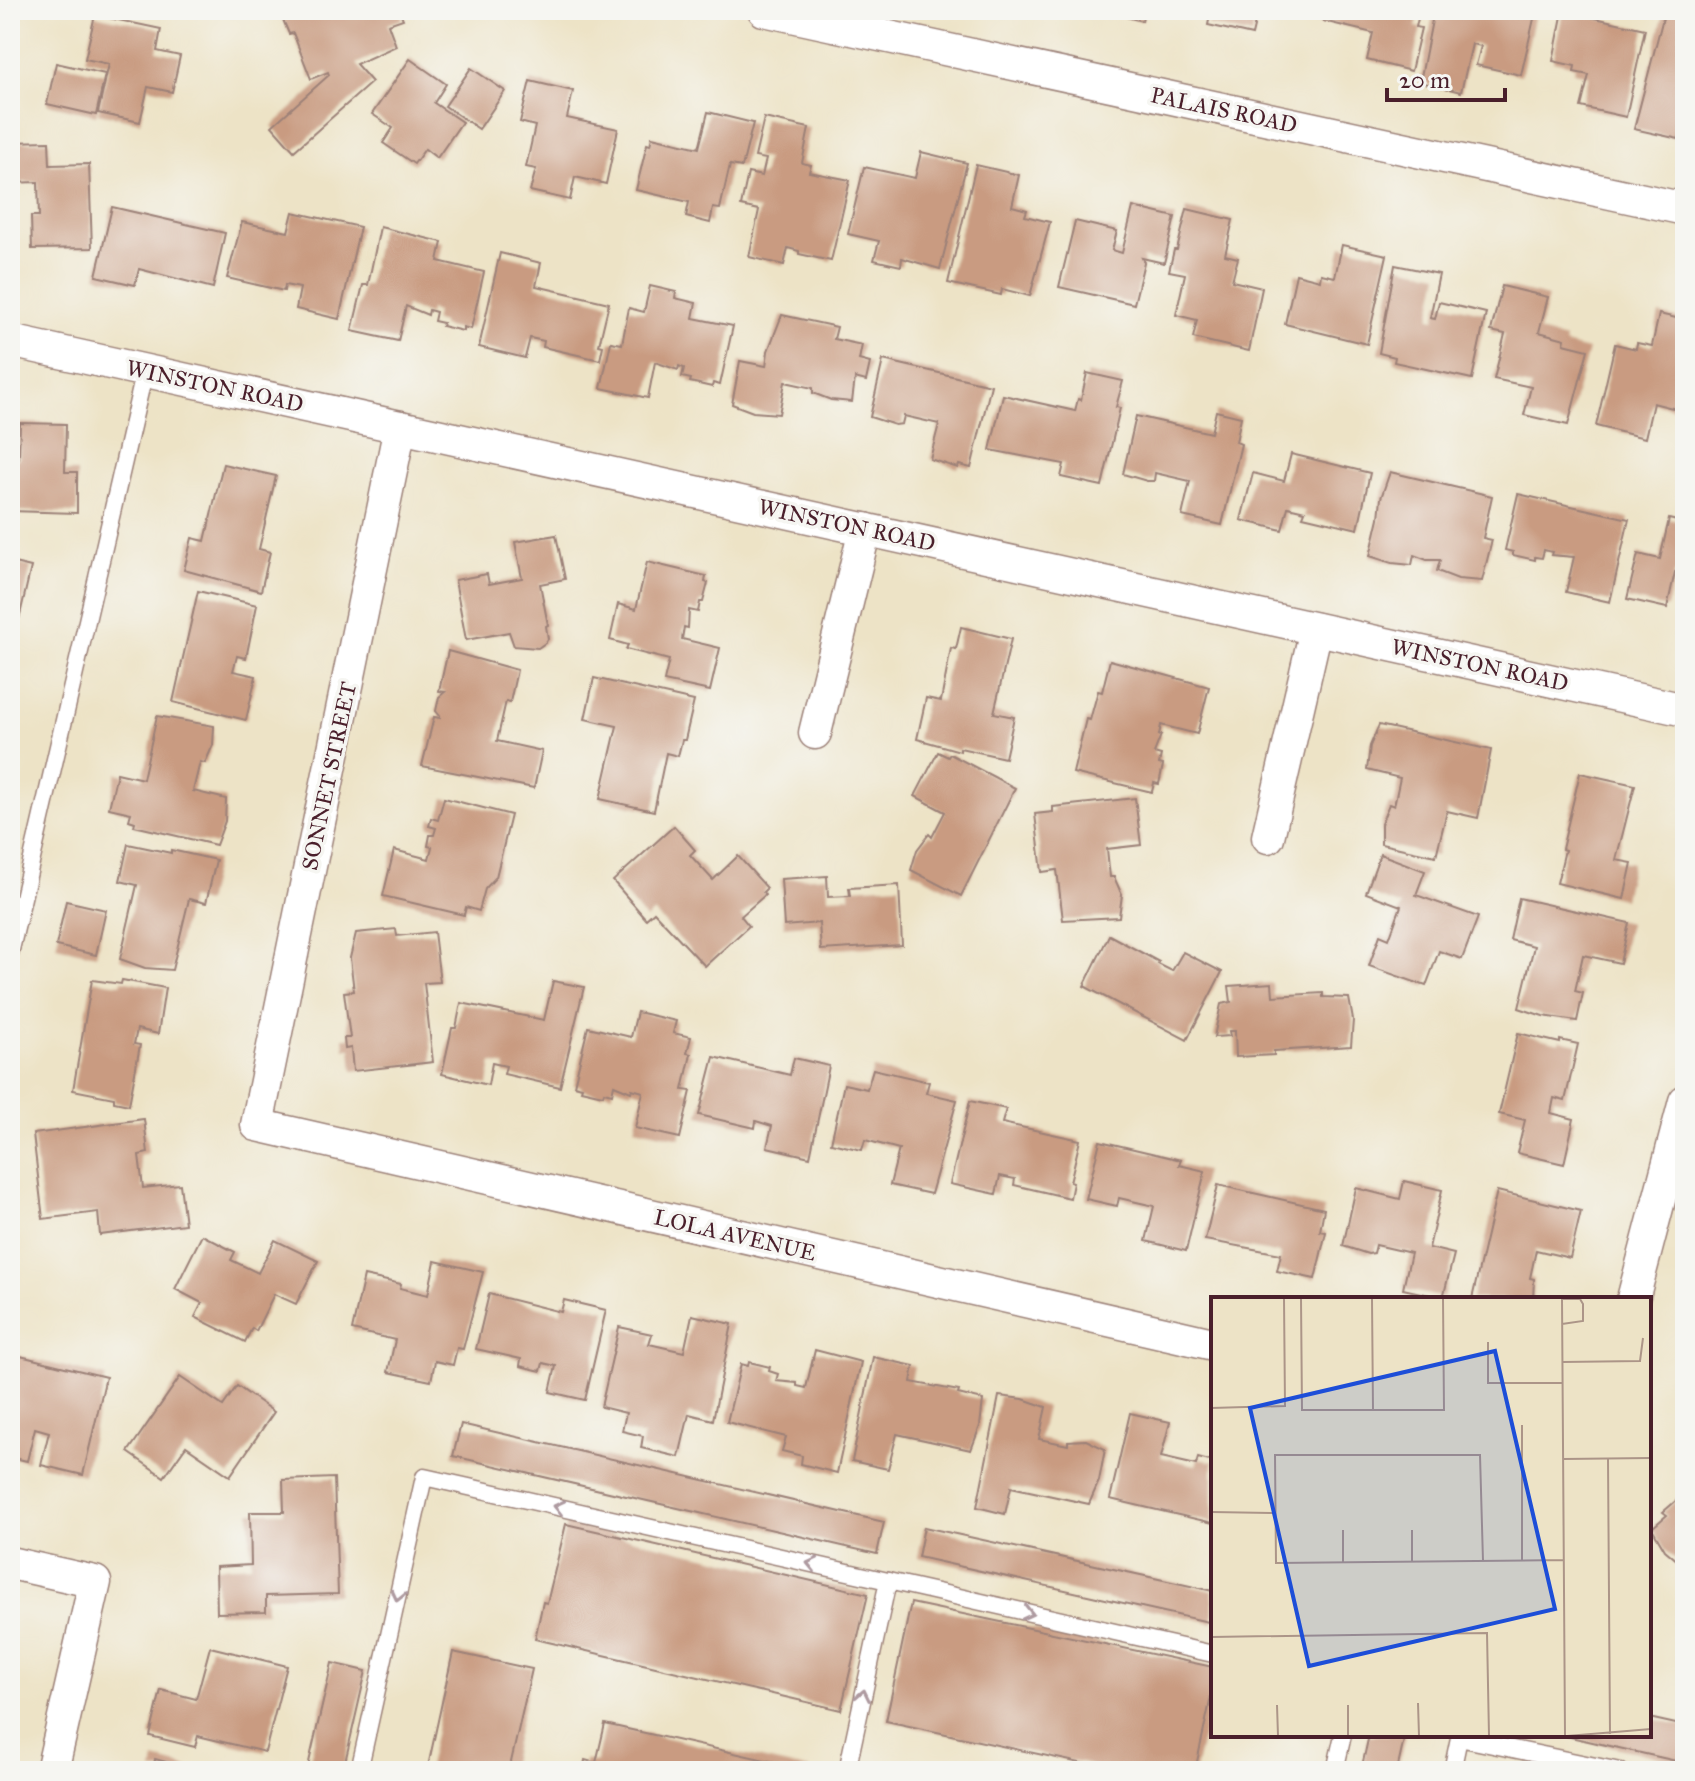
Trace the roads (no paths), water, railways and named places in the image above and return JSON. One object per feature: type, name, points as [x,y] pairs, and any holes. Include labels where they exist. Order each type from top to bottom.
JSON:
[{"type":"street","name":"PALAIS ROAD","points":[[764,10],[1685,209]]},
{"type":"street","name":"WINSTON ROAD","points":[[10,341],[1685,710]]},
{"type":"street","name":"SONNET STREET","points":[[257,1125],[400,427]]},
{"type":"street","points":[[815,733],[865,529]]},
{"type":"street","points":[[1268,837],[1316,629]]},
{"type":"street","points":[[1634,1297],[1685,1101]]},
{"type":"street","name":"LOLA AVENUE","points":[[257,1125],[1211,1344]]},
{"type":"street","points":[[10,1563],[95,1582],[52,1771]]},
{"type":"lane","points":[[10,954],[145,370]]},
{"type":"lane","points":[[359,1771],[424,1477],[1211,1654]]},
{"type":"lane","points":[[847,1771],[888,1581]]},
{"type":"lane","points":[[1335,1771],[1343,1737]]},
{"type":"lane","points":[[1452,1771],[1459,1738],[1620,1771]]}]
